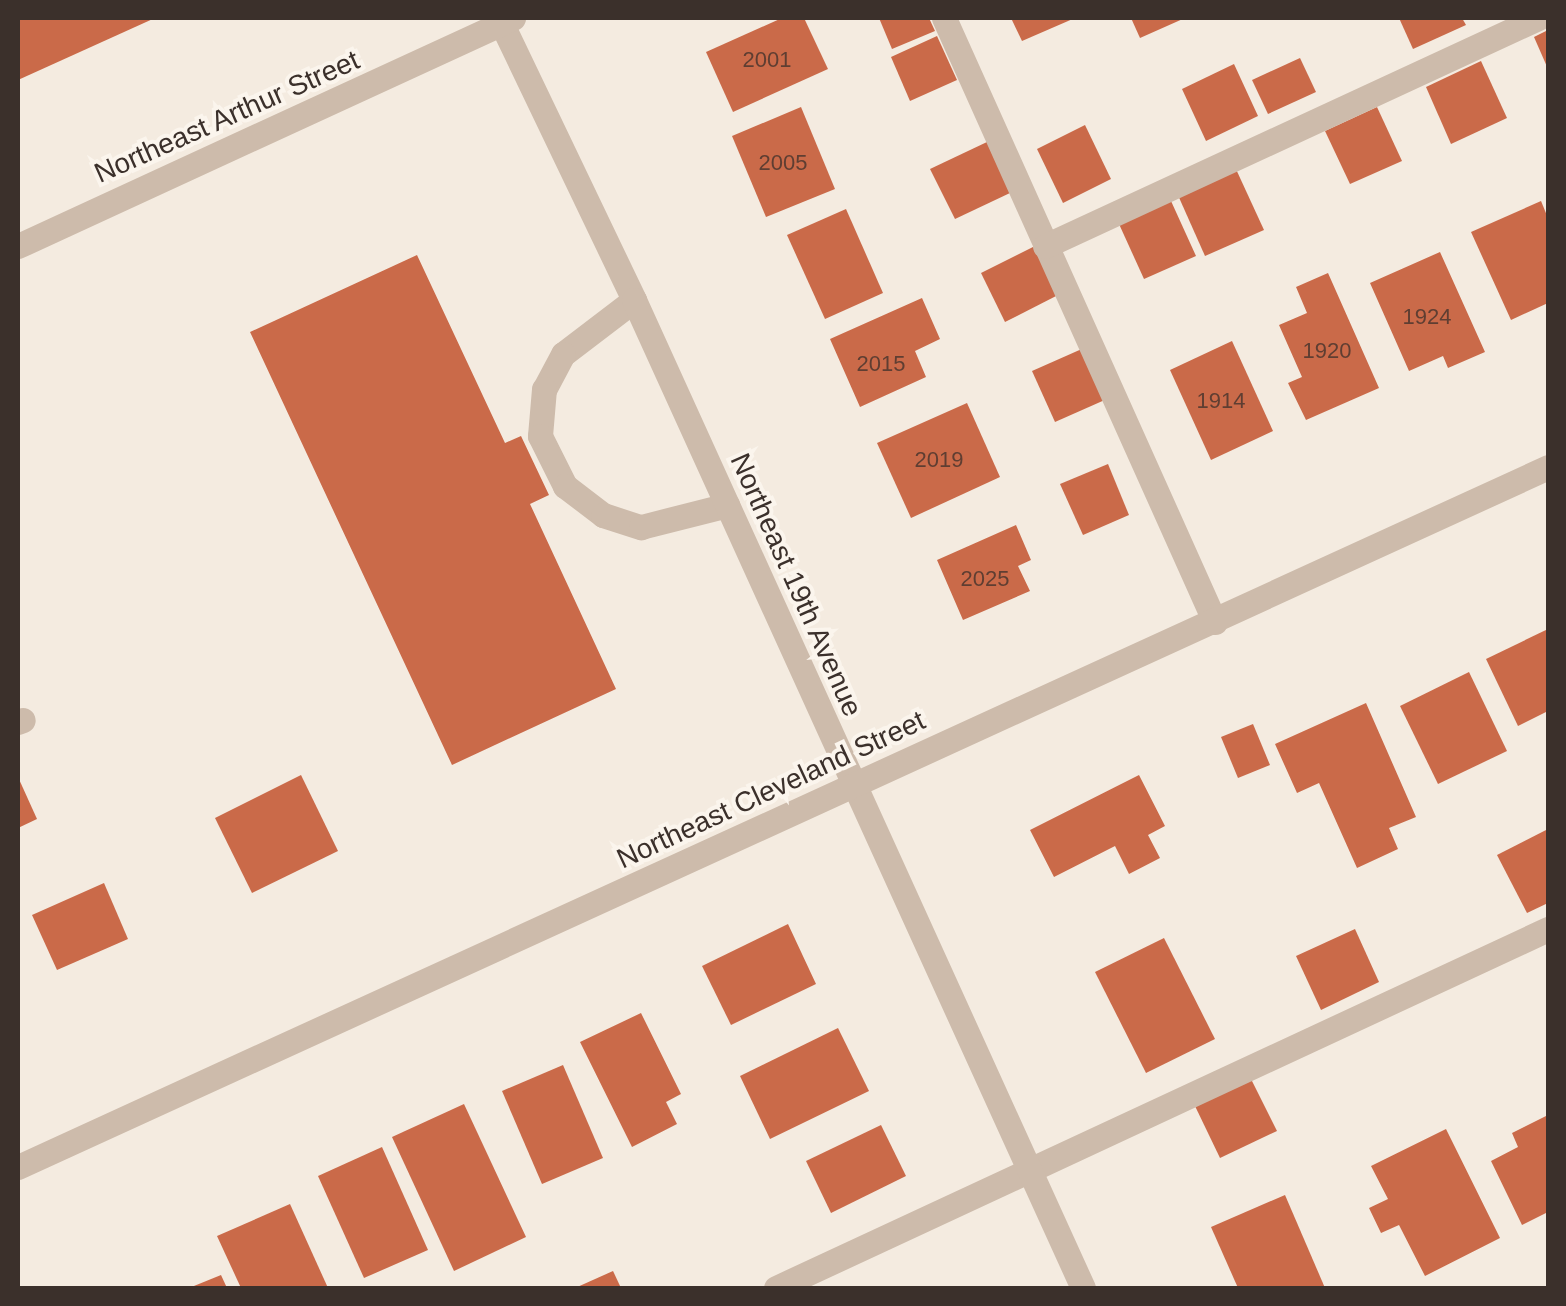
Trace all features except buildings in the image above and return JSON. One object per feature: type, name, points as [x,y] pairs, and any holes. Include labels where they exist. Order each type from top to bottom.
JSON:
[{"type":"street","points":[[944,18],[1215,622]]},
{"type":"street","points":[[1046,246],[1538,18]]},
{"type":"street","name":"Northeast Arthur Street","points":[[18,246],[505,20]]},
{"type":"street","name":"Northeast 19th Avenue","points":[[505,20],[1083,1288]]},
{"type":"street","points":[[634,300],[563,354],[544,388],[540,436],[565,486],[603,515],[641,526],[727,505]]},
{"type":"street","name":"Northeast Cleveland Street","points":[[18,1167],[1548,467]]},
{"type":"street","points":[[776,1288],[1548,929]]}]
